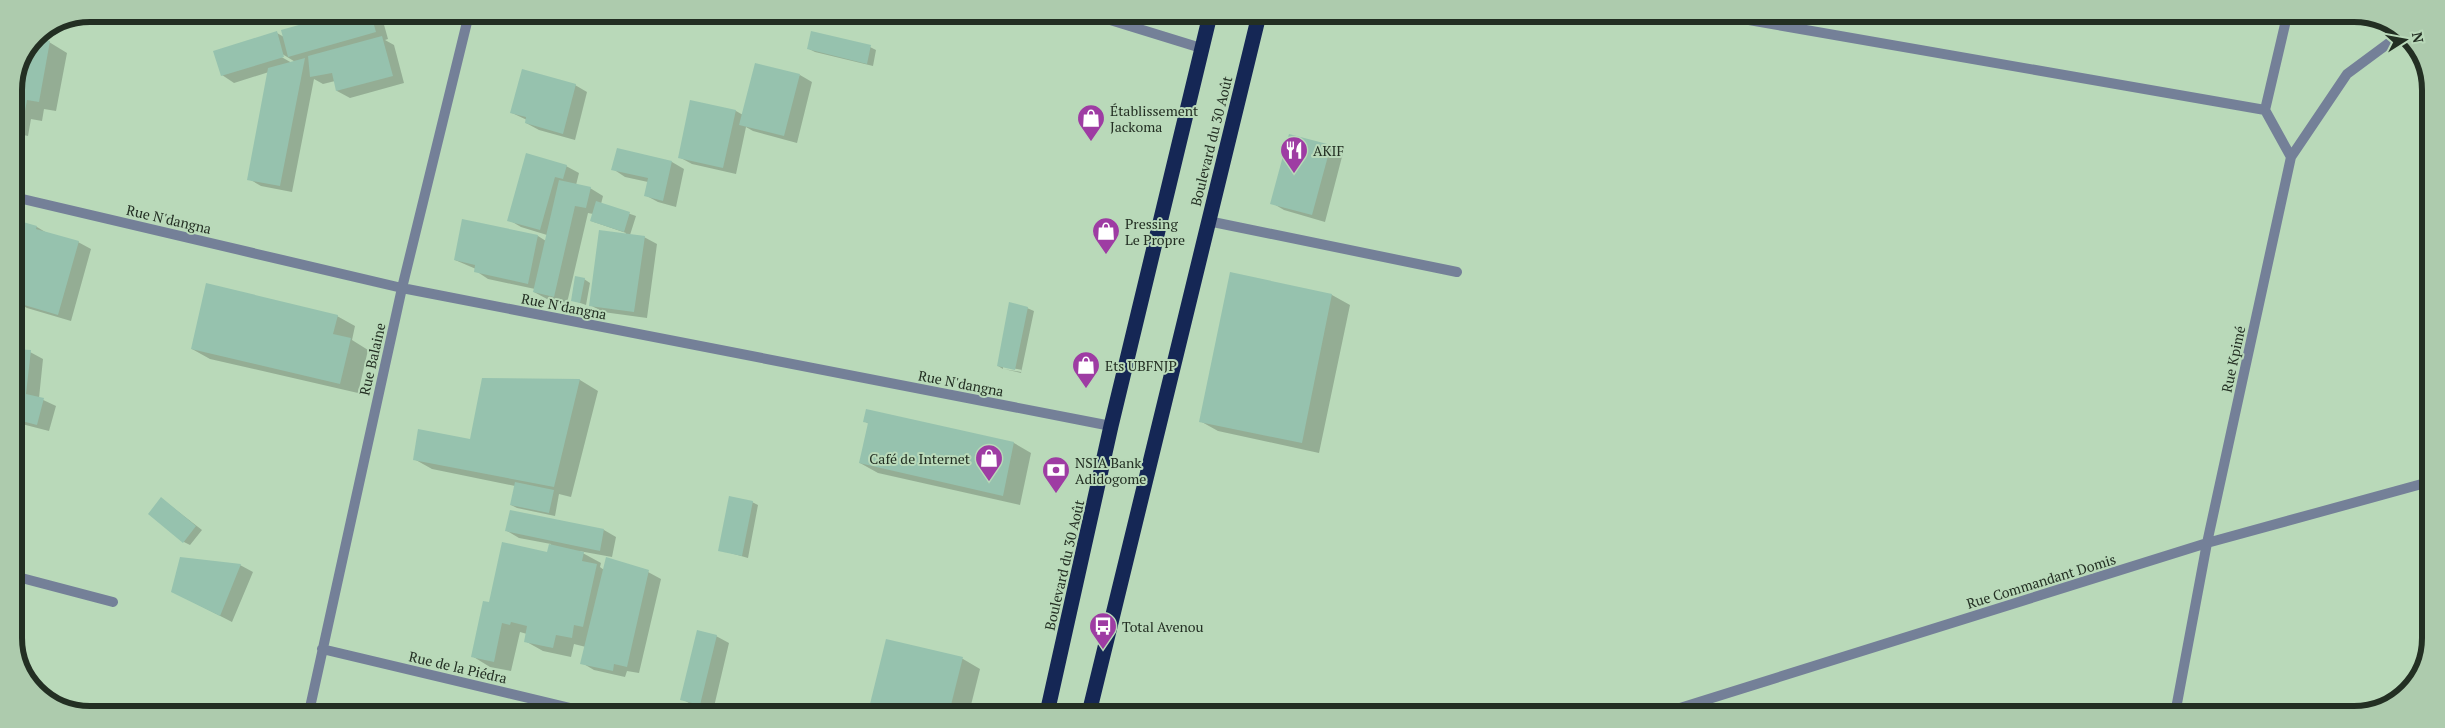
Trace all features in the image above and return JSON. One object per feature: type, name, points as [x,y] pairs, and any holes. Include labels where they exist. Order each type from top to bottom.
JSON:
[{"type":"highway","name":"Boulevard du 30 Août","points":[[1049,706],[1112,426],[1208,22]]},
{"type":"highway","name":"Boulevard du 30 Août","points":[[1091,706],[1257,22]]},
{"type":"street","name":"Rue Balaine","points":[[311,706],[402,288],[467,22]]},
{"type":"street","points":[[1117,22],[1201,48]]},
{"type":"street","points":[[1760,22],[2265,110]]},
{"type":"street","points":[[2286,22],[2265,110],[2291,157],[2347,74],[2396,38]]},
{"type":"street","name":"Rue Kpimé","points":[[2177,706],[2208,544],[2291,157]]},
{"type":"street","name":"Rue N'dangna","points":[[23,199],[402,288],[1112,426]]},
{"type":"street","points":[[1208,221],[1457,272]]},
{"type":"street","name":"Rue Commandant Domis","points":[[1687,706],[2208,544],[2422,484]]},
{"type":"street","points":[[23,578],[113,602]]},
{"type":"street","name":"Rue de la Piédra","points":[[322,649],[562,706]]},
{"type":"building","points":[[310,22],[373,22],[376,32],[288,57],[281,30]]},
{"type":"building","points":[[277,31],[284,57],[221,76],[213,51]]},
{"type":"building","points":[[811,31],[871,45],[867,64],[807,49]]},
{"type":"building","points":[[382,36],[393,76],[336,91],[332,73],[310,77],[308,56]]},
{"type":"building","points":[[46,40],[50,41],[39,102],[27,100],[25,111],[23,111],[23,91],[24,77],[28,65],[34,53],[43,43]]},
{"type":"building","points":[[305,58],[280,186],[247,180],[268,68]]},
{"type":"building","points":[[755,63],[800,74],[784,136],[739,125]]},
{"type":"building","points":[[522,69],[576,84],[563,134],[525,123],[526,117],[510,113]]},
{"type":"building","points":[[690,100],[736,110],[723,168],[678,158]]},
{"type":"building","points":[[1289,134],[1331,145],[1312,215],[1270,204]]},
{"type":"building","points":[[617,148],[672,161],[663,201],[644,196],[648,178],[611,170]]},
{"type":"building","points":[[526,153],[567,165],[563,179],[555,177],[540,230],[507,221]]},
{"type":"building","points":[[559,180],[591,187],[586,208],[575,206],[554,297],[533,292]]},
{"type":"building","points":[[596,201],[630,212],[624,232],[590,221]]},
{"type":"building","points":[[462,219],[538,235],[528,284],[474,272],[475,265],[454,260]]},
{"type":"building","points":[[23,222],[37,226],[36,229],[79,241],[58,315],[23,305]]},
{"type":"building","points":[[599,230],[645,236],[634,312],[589,306]]},
{"type":"building","points":[[1230,272],[1332,294],[1302,443],[1199,422]]},
{"type":"building","points":[[575,276],[585,278],[580,303],[571,301]]},
{"type":"building","points":[[206,283],[338,315],[333,334],[351,338],[340,384],[191,349]]},
{"type":"building","points":[[1009,302],[1028,307],[1015,370],[997,366]]},
{"type":"building","points":[[23,350],[31,350],[26,394],[44,398],[37,425],[23,421]]},
{"type":"building","points":[[482,378],[580,379],[554,487],[413,460],[418,429],[470,439]]},
{"type":"building","points":[[866,409],[1014,442],[1003,496],[859,463],[868,423],[863,422]]},
{"type":"building","points":[[515,482],[554,490],[549,513],[510,505]]},
{"type":"building","points":[[729,496],[753,501],[742,556],[718,551]]},
{"type":"building","points":[[161,497],[196,526],[183,543],[148,514]]},
{"type":"building","points":[[510,510],[604,529],[600,551],[505,531]]},
{"type":"building","points":[[502,542],[547,552],[549,544],[584,552],[582,561],[597,564],[583,627],[574,625],[572,638],[556,635],[553,648],[524,642],[527,626],[511,622],[510,625],[502,623],[494,662],[471,657],[483,601],[489,602]]},
{"type":"building","points":[[180,557],[241,564],[220,616],[171,592]]},
{"type":"building","points":[[606,557],[649,570],[627,667],[614,664],[613,671],[580,664]]},
{"type":"building","points":[[697,630],[717,635],[700,705],[680,700]]},
{"type":"building","points":[[886,639],[963,657],[951,706],[869,706]]},
{"type":"place","name":"Établissement Jackoma","points":[[1091,142]]},
{"type":"place","name":"AKIF","points":[[1294,174]]},
{"type":"place","name":"Pressing Le Propre","points":[[1106,255]]},
{"type":"place","name":"Ets UBFNJP","points":[[1086,389]]},
{"type":"place","name":"Café de Internet","points":[[989,482]]},
{"type":"place","name":"NSIA Bank Adidogome","points":[[1056,494]]},
{"type":"place","name":"Total Avenou","points":[[1103,650]]}]
